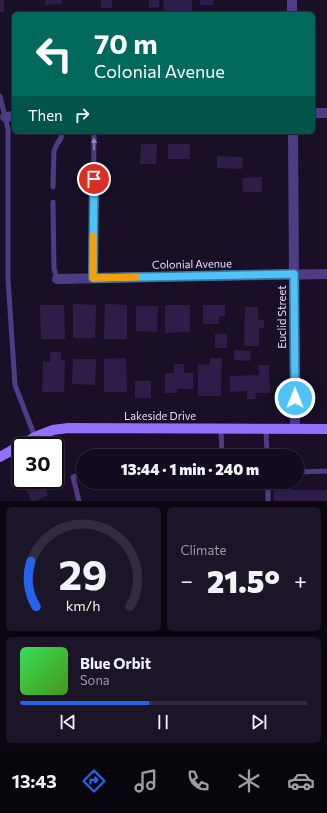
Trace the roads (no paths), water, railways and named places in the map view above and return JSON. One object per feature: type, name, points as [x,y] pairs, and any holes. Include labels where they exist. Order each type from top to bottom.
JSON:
[{"type":"street","points":[[292,0],[292,12]]},
{"type":"street","points":[[315,113],[327,113]]},
{"type":"street","name":"Euclid Street","points":[[293,134],[295,429]]},
{"type":"street","name":"Colonial Avenue","points":[[58,279],[327,274]]},
{"type":"street","name":"Lakeside Drive","points":[[35,437],[53,430],[68,428],[327,429]]},
{"type":"street","name":"Lakeside Drive","points":[[0,457],[12,450]]},
{"type":"lane","points":[[0,96],[10,117],[8,129],[8,279],[15,385],[35,437]]},
{"type":"lane","points":[[53,187],[54,151],[62,134]]},
{"type":"lane","points":[[93,278],[94,134]]},
{"type":"lane","points":[[53,202],[54,268],[58,279]]},
{"type":"lane","points":[[221,429],[222,449]]},
{"type":"lane","points":[[266,429],[267,449]]},
{"type":"lane","points":[[304,472],[327,471]]},
{"type":"lane","points":[[76,476],[73,477],[79,501]]},
{"type":"lane","points":[[268,489],[268,501]]}]
